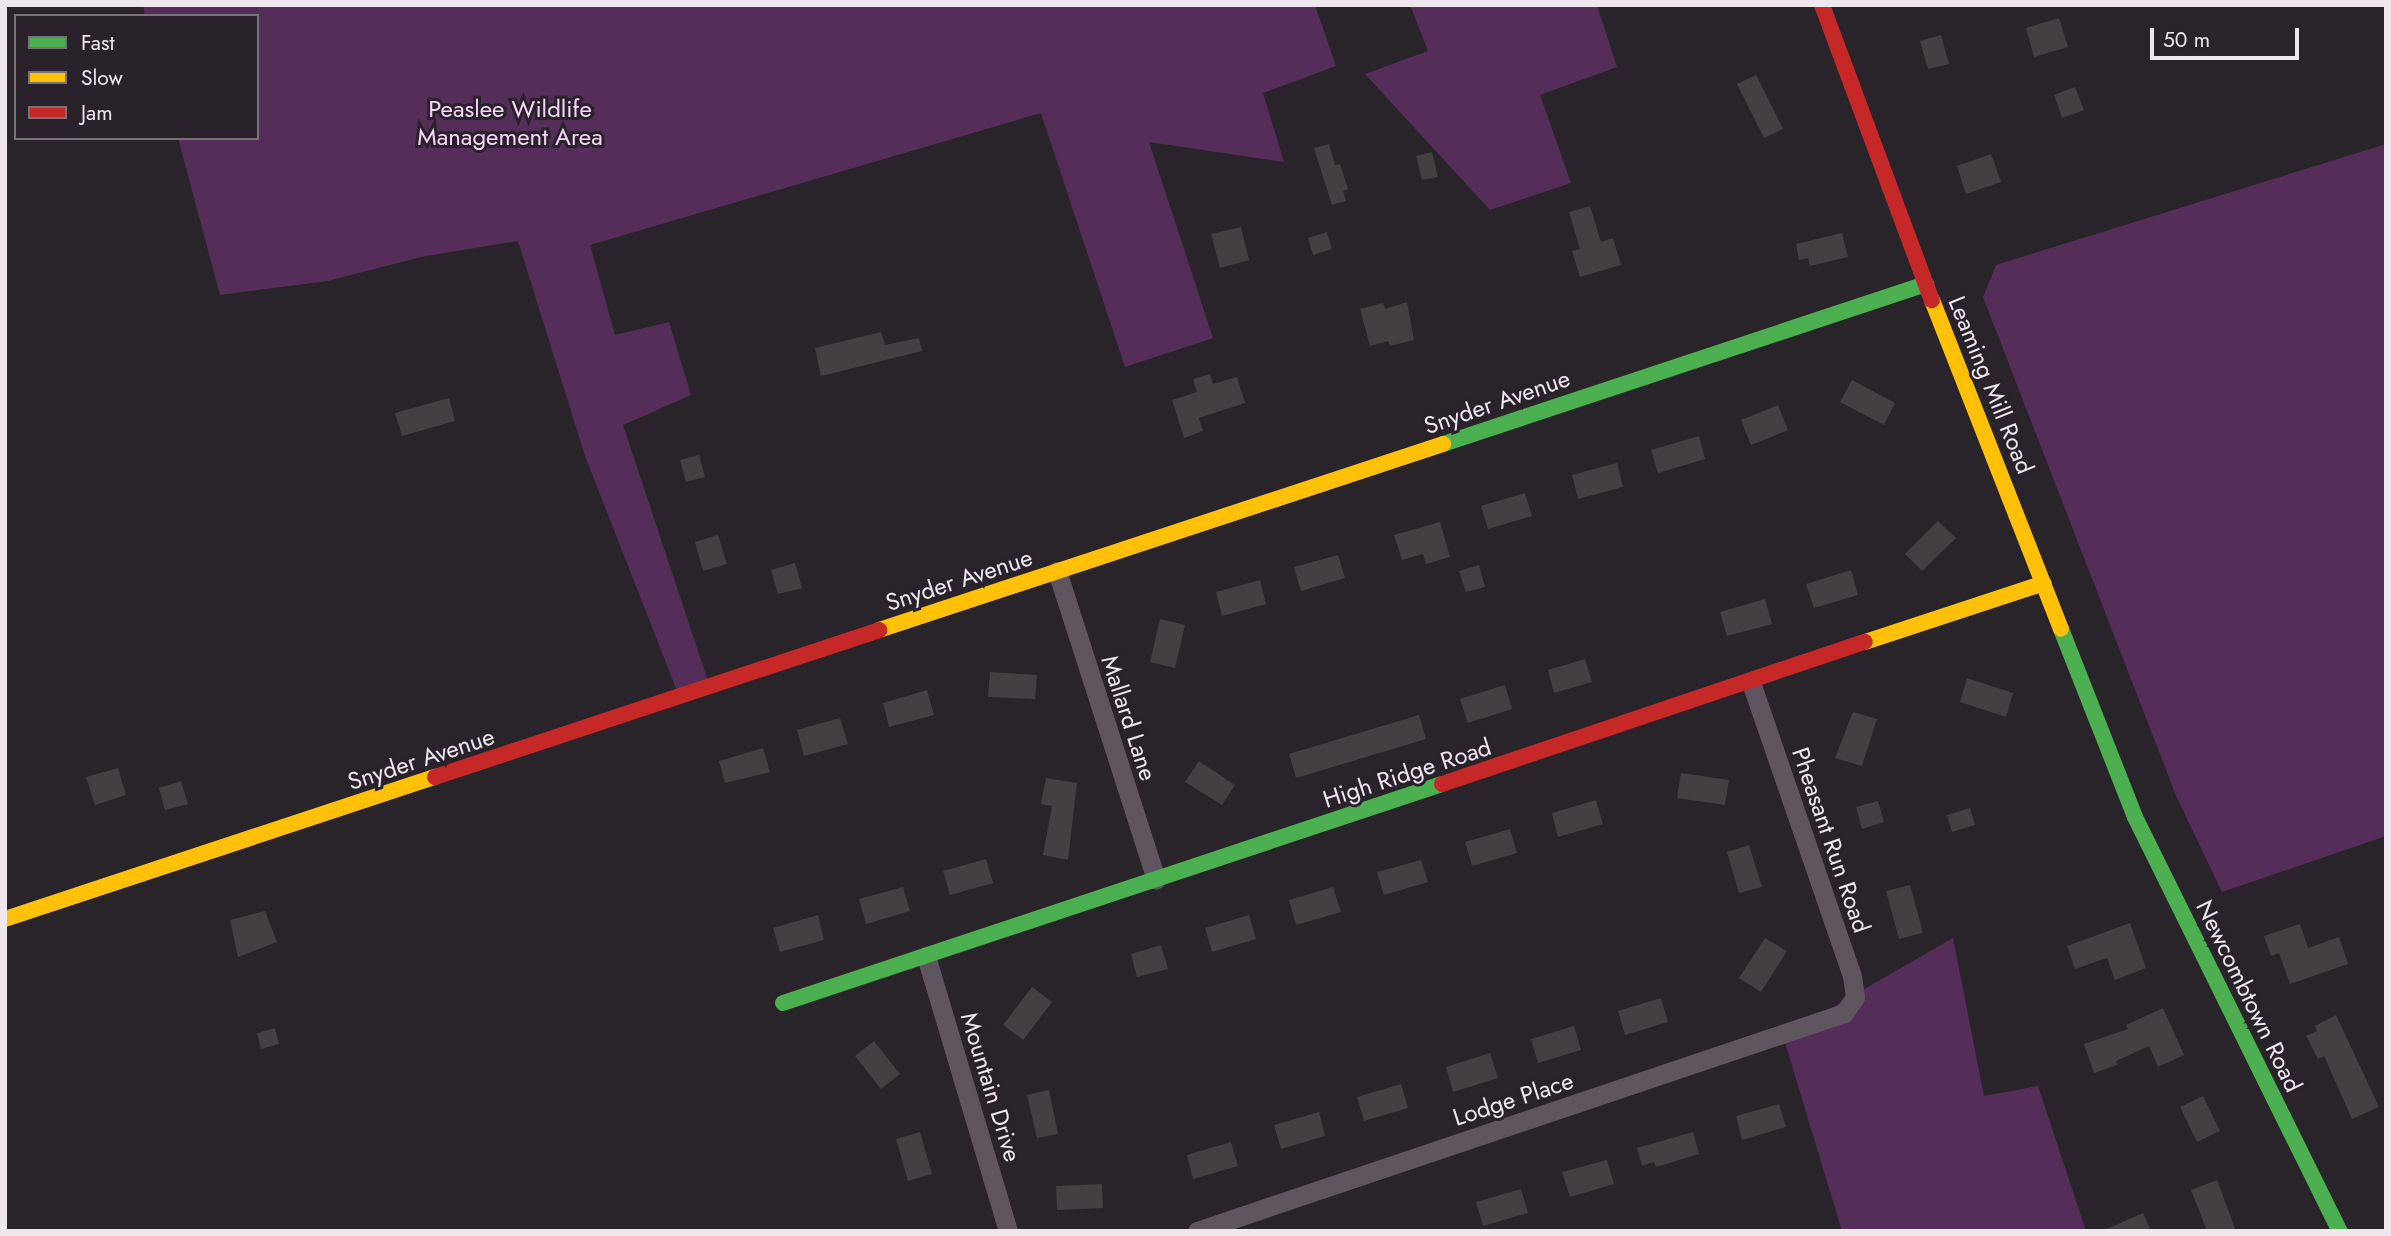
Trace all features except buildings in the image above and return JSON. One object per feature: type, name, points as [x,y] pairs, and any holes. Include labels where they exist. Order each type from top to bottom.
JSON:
[{"type":"street","name":"Leaming Mill Road","points":[[1822,5],[1926,284],[2120,780]]},
{"type":"street","name":"Snyder Avenue","points":[[5,919],[1926,284]]},
{"type":"street","name":"Mallard Lane","points":[[1056,571],[1156,880]]},
{"type":"street","name":"High Ridge Road","points":[[783,1003],[2043,583]]},
{"type":"street","name":"Pheasant Run Road","points":[[1751,682],[1852,976],[1855,997],[1844,1013]]},
{"type":"street","name":"Newcombtown Road","points":[[2120,780],[2135,817],[2340,1231]]},
{"type":"street","name":"Mountain Drive","points":[[926,956],[1008,1231]]},
{"type":"street","name":"Lodge Place","points":[[1197,1231],[1844,1013]]},
{"type":"green space","name":"Peaslee Wildlife Management Area","points":[[143,5],[1315,5],[1336,66],[1263,93],[1284,162],[1149,142],[1213,338],[1125,367],[1041,113],[590,245],[615,335],[669,322],[691,395],[623,425],[711,690],[681,701],[585,456],[518,241],[421,257],[328,281],[220,295],[179,140],[259,140],[259,14],[145,14]]},
{"type":"green space","points":[[1410,5],[1597,5],[1617,67],[1540,95],[1571,183],[1490,210],[1365,74],[1428,51]]},
{"type":"green space","points":[[2386,144],[2386,836],[2222,892],[2177,798],[1983,297],[1996,265]]},
{"type":"green space","points":[[1953,938],[1984,1096],[2038,1086],[2086,1231],[1842,1231],[1783,1036]]},
{"type":"traffic: fast","points":[[1443,444],[1926,284]]},
{"type":"traffic: fast","points":[[2061,629],[2135,817],[2340,1231]]},
{"type":"traffic: fast","points":[[783,1003],[1442,784]]},
{"type":"traffic: slow","points":[[1932,300],[2061,629]]},
{"type":"traffic: slow","points":[[879,630],[1443,444]]},
{"type":"traffic: slow","points":[[1865,642],[2044,583]]},
{"type":"traffic: slow","points":[[5,919],[435,777]]},
{"type":"traffic: jam","points":[[1822,5],[1932,300]]},
{"type":"traffic: jam","points":[[435,777],[879,630]]},
{"type":"traffic: jam","points":[[1442,784],[1865,642]]}]
